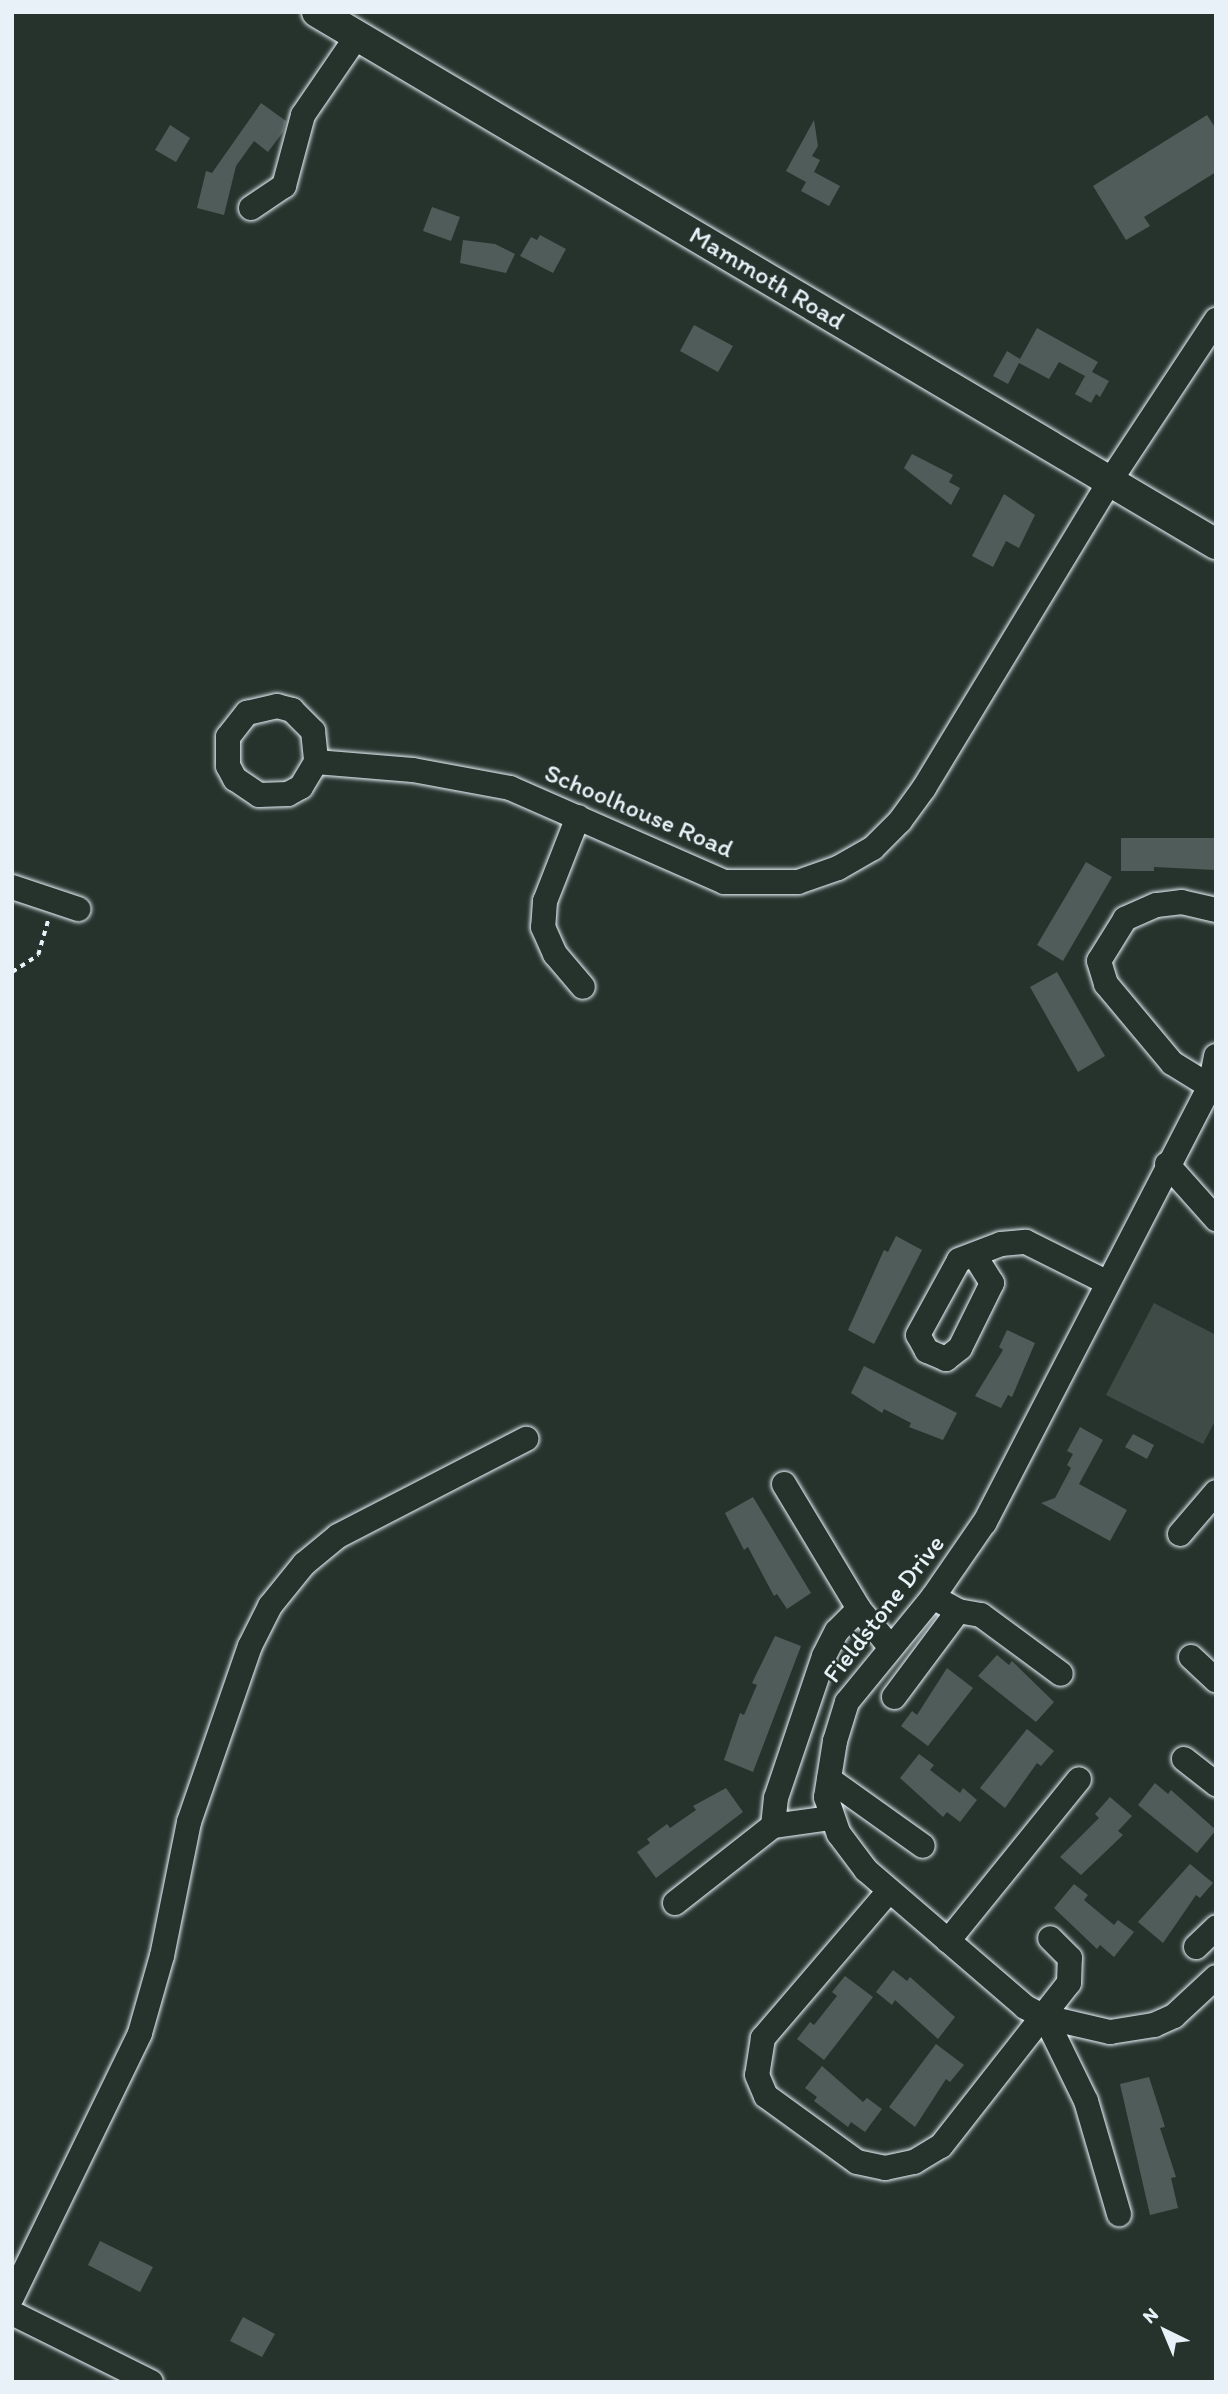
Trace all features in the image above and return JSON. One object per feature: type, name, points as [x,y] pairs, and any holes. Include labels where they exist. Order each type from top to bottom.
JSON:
[{"type":"main road","name":"Mammoth Road","points":[[317,12],[1216,544]]},
{"type":"street","points":[[251,208],[284,186],[303,115],[357,36]]},
{"type":"street","name":"Schoolhouse Road","points":[[316,762],[474,780],[510,788],[723,882],[798,882],[838,868],[873,848],[900,821],[924,788],[1110,481],[1216,320]]},
{"type":"street","points":[[578,817],[545,901],[543,927],[555,954],[583,987]]},
{"type":"street","points":[[12,887],[78,909]]},
{"type":"street","points":[[1214,1086],[1171,1063],[1106,984],[1100,961],[1125,919],[1156,905],[1182,902],[1216,910]]},
{"type":"street","name":"Fieldstone Drive","points":[[1216,1056],[1214,1086],[1167,1164],[984,1523],[933,1597],[847,1702],[826,1797],[831,1818],[866,1870],[948,1941],[1045,2018],[1110,2032],[1154,2025],[1174,2015],[1216,1977]]},
{"type":"street","points":[[1167,1164],[1216,1219]]},
{"type":"street","points":[[975,1256],[1001,1244],[1026,1242],[1106,1282]]},
{"type":"street","points":[[12,2297],[140,2033],[162,1956],[188,1822],[250,1646],[270,1606],[304,1564],[338,1536],[526,1439]]},
{"type":"street","points":[[784,1484],[859,1609],[891,1648]]},
{"type":"street","points":[[1180,1534],[1216,1492]]},
{"type":"street","points":[[933,1597],[958,1611],[981,1615],[1061,1674]]},
{"type":"street","points":[[773,1826],[776,1798],[824,1656],[837,1631],[859,1609]]},
{"type":"street","points":[[894,1697],[958,1611]]},
{"type":"street","points":[[1191,1657],[1216,1680]]},
{"type":"street","points":[[1184,1759],[1216,1784]]},
{"type":"street","points":[[829,1779],[923,1846]]},
{"type":"street","points":[[948,1941],[1079,1779]]},
{"type":"street","points":[[675,1903],[773,1826],[831,1818]]},
{"type":"street","points":[[889,1891],[764,2038],[757,2075],[766,2096],[857,2162],[885,2168],[914,2162],[941,2146],[1045,2018],[1069,1983],[1070,1958],[1050,1938]]},
{"type":"street","points":[[1196,1947],[1216,1928]]},
{"type":"street","points":[[1045,2018],[1086,2101],[1119,2214]]},
{"type":"street","points":[[12,2314],[151,2382]]},
{"type":"path","points":[[12,972],[37,955],[54,901]]},
{"type":"shaded area","points":[[1154,1303],[1216,1335],[1216,1419],[1203,1444],[1106,1395]]},
{"type":"building","points":[[261,103],[286,121],[283,132],[268,152],[254,141],[236,166],[224,215],[197,208],[206,171],[212,173]]},
{"type":"building","points":[[1207,115],[1216,129],[1216,172],[1144,217],[1150,226],[1126,240],[1093,186]]},
{"type":"building","points":[[814,120],[818,146],[812,156],[820,160],[814,172],[840,186],[829,206],[801,191],[806,182],[786,171]]},
{"type":"building","points":[[170,125],[190,138],[176,162],[155,150]]},
{"type":"building","points":[[432,207],[460,217],[451,241],[423,231]]},
{"type":"building","points":[[540,235],[566,249],[553,273],[520,256],[531,237],[537,240]]},
{"type":"building","points":[[463,240],[495,244],[515,254],[506,273],[460,263]]},
{"type":"building","points":[[694,325],[733,346],[718,372],[680,351]]},
{"type":"building","points":[[1037,328],[1098,362],[1092,372],[1109,381],[1100,397],[1096,394],[1091,403],[1075,394],[1085,376],[1059,362],[1049,379],[1019,363],[1008,384],[993,376],[1007,351],[1020,359]]},
{"type":"building","points":[[912,454],[953,475],[949,482],[960,488],[951,505],[904,468]]},
{"type":"building","points":[[1004,494],[1035,515],[1019,548],[1006,541],[993,567],[972,556]]},
{"type":"building","points":[[1121,838],[1216,838],[1216,870],[1154,867],[1154,871],[1121,871]]},
{"type":"building","points":[[1086,862],[1112,877],[1063,961],[1037,945]]},
{"type":"building","points":[[1057,972],[1105,1056],[1078,1072],[1030,987]]},
{"type":"building","points":[[896,1236],[922,1250],[874,1344],[848,1330],[884,1250],[888,1252]]},
{"type":"building","points":[[1007,1330],[1035,1343],[1012,1397],[1008,1395],[1001,1408],[975,1396],[1003,1350],[999,1347]]},
{"type":"building","points":[[864,1366],[957,1413],[943,1440],[909,1427],[911,1423],[884,1409],[882,1413],[851,1393]]},
{"type":"building","points":[[1080,1427],[1103,1440],[1079,1484],[1127,1510],[1110,1541],[1041,1503],[1055,1498],[1071,1468],[1067,1465],[1073,1454],[1067,1451]]},
{"type":"building","points":[[1133,1434],[1154,1445],[1147,1459],[1125,1447]]},
{"type":"building","points":[[753,1497],[811,1593],[787,1609],[777,1594],[774,1596],[748,1547],[744,1550],[725,1513]]},
{"type":"building","points":[[775,1636],[801,1646],[753,1772],[724,1760],[740,1713],[744,1715],[757,1685],[752,1683]]},
{"type":"building","points":[[997,1655],[1009,1665],[1012,1661],[1054,1702],[1036,1722],[978,1676]]},
{"type":"building","points":[[947,1668],[973,1688],[928,1746],[901,1726],[912,1711],[917,1715]]},
{"type":"building","points":[[1027,1729],[1054,1751],[1041,1766],[1037,1763],[1005,1808],[980,1788]]},
{"type":"building","points":[[919,1754],[934,1765],[930,1770],[960,1793],[963,1788],[977,1800],[960,1822],[947,1812],[943,1817],[900,1778]]},
{"type":"building","points":[[1155,1783],[1168,1794],[1171,1790],[1216,1830],[1197,1853],[1138,1805]]},
{"type":"building","points":[[726,1788],[743,1812],[656,1878],[637,1852],[650,1843],[647,1839],[667,1824],[670,1828],[696,1810],[693,1806]]},
{"type":"building","points":[[1110,1797],[1132,1816],[1118,1831],[1123,1835],[1081,1875],[1060,1857],[1099,1818],[1095,1814]]},
{"type":"building","points":[[1190,1864],[1213,1883],[1200,1898],[1196,1895],[1163,1943],[1138,1922]]},
{"type":"building","points":[[1074,1884],[1088,1895],[1084,1900],[1114,1925],[1118,1920],[1134,1932],[1114,1957],[1100,1945],[1097,1949],[1054,1908]]},
{"type":"building","points":[[893,1970],[907,1981],[910,1977],[955,2017],[938,2039],[895,2000],[892,2005],[876,1992]]},
{"type":"building","points":[[845,1976],[873,1997],[824,2060],[797,2039],[810,2022],[814,2025],[837,1996],[832,1992]]},
{"type":"building","points":[[936,2044],[964,2065],[950,2082],[946,2079],[915,2127],[889,2107]]},
{"type":"building","points":[[822,2066],[863,2102],[867,2098],[882,2109],[865,2132],[851,2122],[848,2127],[814,2101],[817,2097],[805,2088]]},
{"type":"building","points":[[1149,2077],[1165,2127],[1160,2128],[1176,2177],[1171,2178],[1178,2208],[1150,2215],[1120,2084]]},
{"type":"building","points":[[100,2241],[153,2267],[140,2292],[88,2265]]},
{"type":"building","points":[[243,2317],[275,2334],[262,2357],[230,2341]]}]
